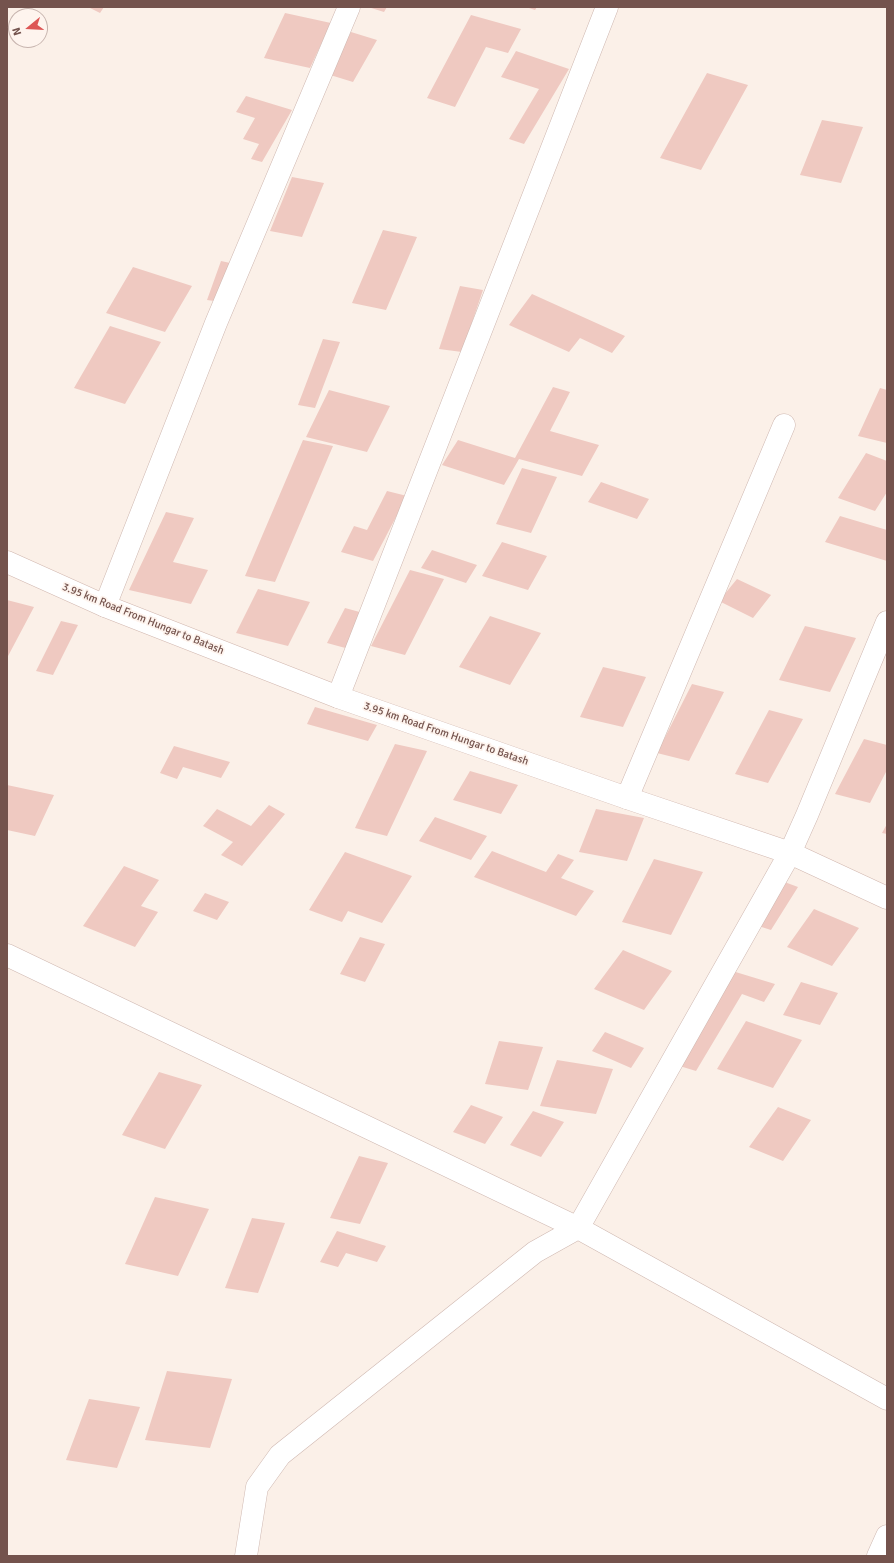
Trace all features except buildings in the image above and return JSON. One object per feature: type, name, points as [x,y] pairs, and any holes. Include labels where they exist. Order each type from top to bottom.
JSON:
[{"type":"street","points":[[105,606],[216,323],[349,7]]},
{"type":"street","points":[[338,697],[607,7]]},
{"type":"street","points":[[627,798],[784,425]]},
{"type":"street","name":"3.95 km Road From Hungar to Batash","points":[[7,562],[105,606],[338,697],[790,853],[887,898]]},
{"type":"street","points":[[246,1556],[257,1487],[280,1456],[535,1252],[578,1228],[790,853],[887,622]]},
{"type":"street","points":[[7,955],[578,1228],[887,1399]]},
{"type":"street","points":[[878,1556],[887,1536]]}]
